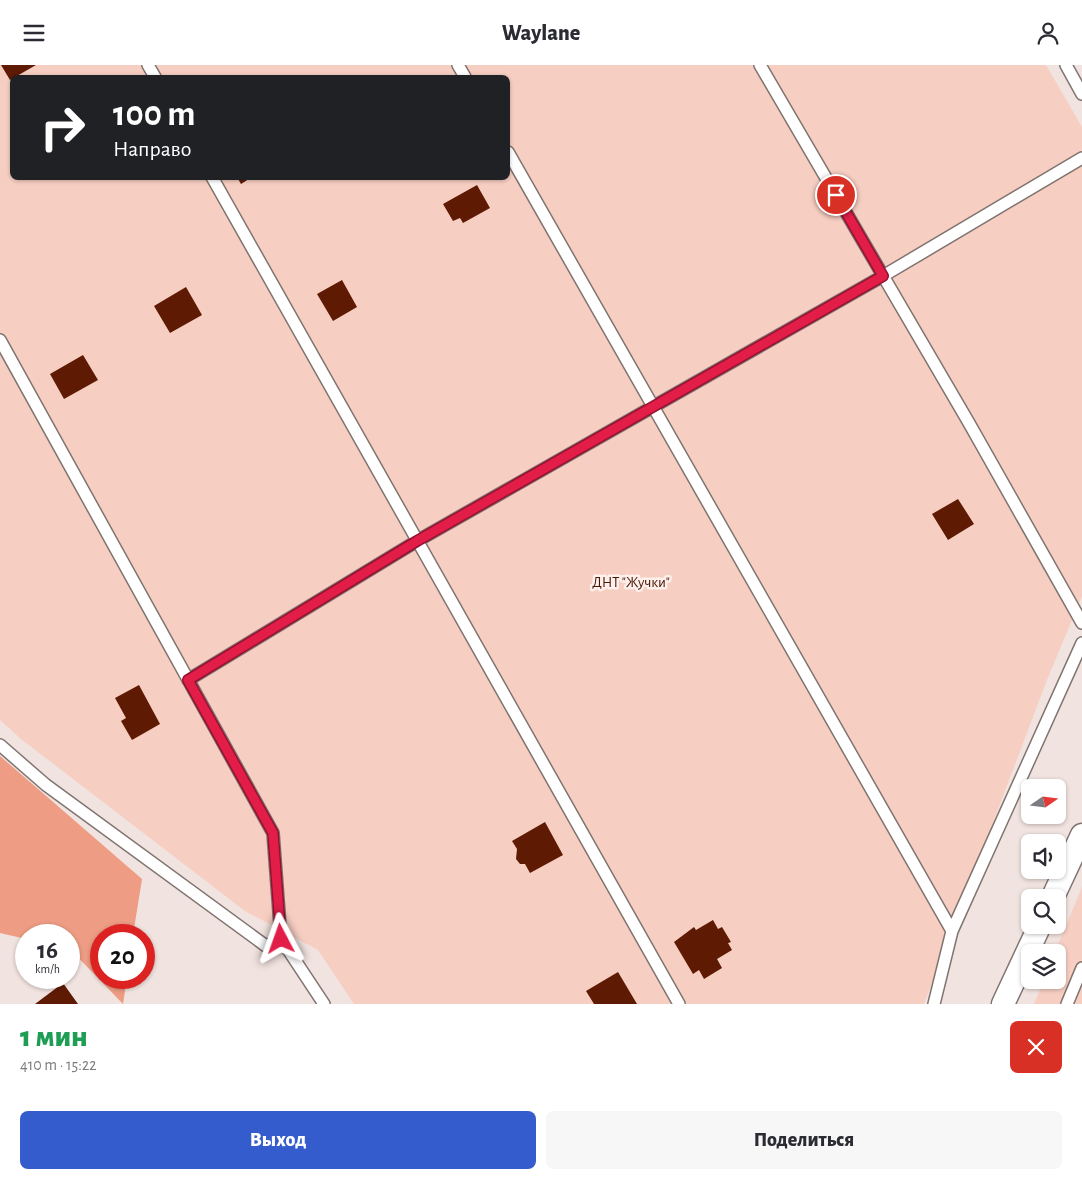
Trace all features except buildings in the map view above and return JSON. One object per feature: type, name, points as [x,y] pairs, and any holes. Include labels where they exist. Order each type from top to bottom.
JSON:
[{"type":"street","points":[[1057,889],[1082,835]]},
{"type":"street","points":[[1003,1004],[1036,934]]},
{"type":"lane","points":[[760,65],[1082,623]]},
{"type":"lane","points":[[1066,65],[1082,94]]},
{"type":"lane","points":[[510,156],[952,931]]},
{"type":"lane","points":[[188,680],[417,541],[883,276],[1082,158]]},
{"type":"lane","points":[[214,180],[680,1004]]},
{"type":"lane","points":[[0,340],[273,833],[281,939],[324,1004]]},
{"type":"lane","points":[[934,1004],[952,931],[1082,643]]},
{"type":"lane","points":[[0,745],[46,785],[266,946],[281,939]]},
{"type":"lane","points":[[1068,1004],[1082,968]]},
{"type":"green space","name":"ДНТ \"Жучки\"","points":[[0,65],[1046,65],[1082,127],[1082,596],[1047,680],[924,1004],[354,1004],[318,950],[245,911],[21,739],[0,720]]},
{"type":"green space","points":[[1082,887],[1082,1004],[1034,1004],[1040,989],[1066,989],[1066,944],[1058,944],[1062,934],[1066,934],[1066,926]]},
{"type":"shaded area","points":[[0,756],[142,879],[135,924],[90,924],[90,970],[80,959],[80,924],[15,924],[15,936],[0,933]]},
{"type":"shaded area","points":[[109,989],[125,989],[123,1004]]},
{"type":"route","points":[[281,939],[273,833],[188,680],[417,541],[883,276],[836,195]]}]
